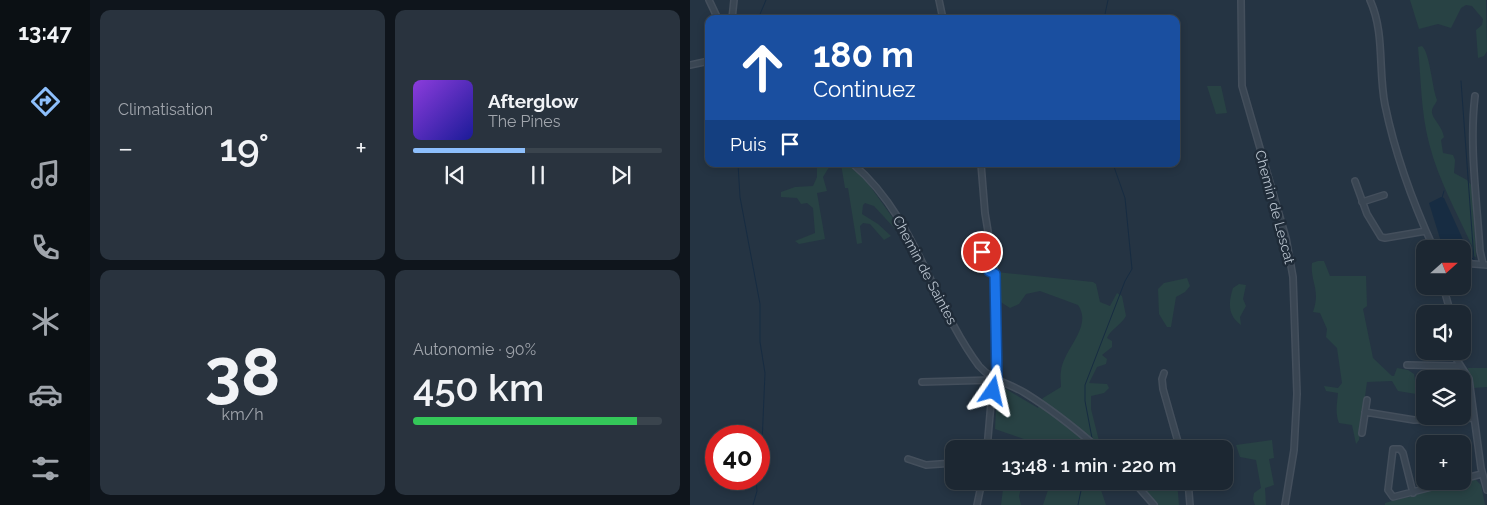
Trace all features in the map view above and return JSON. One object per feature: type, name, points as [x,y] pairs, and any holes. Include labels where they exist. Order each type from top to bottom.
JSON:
[{"type":"street","points":[[708,0],[716,15]]},
{"type":"street","points":[[732,15],[734,0]]},
{"type":"street","points":[[940,0],[942,15]]},
{"type":"street","name":"Chemin de Lescat","points":[[1241,0],[1242,86],[1286,238],[1293,277],[1297,394],[1294,450],[1285,505]]},
{"type":"street","points":[[1370,0],[1377,21],[1384,104],[1409,190],[1430,240]]},
{"type":"street","points":[[690,65],[705,62]]},
{"type":"street","points":[[1471,263],[1485,264],[1480,251],[1473,154],[1472,115],[1475,96]]},
{"type":"street","name":"Chemin de Saintes","points":[[856,167],[893,210],[973,358],[995,380]]},
{"type":"street","points":[[981,167],[985,213],[995,274],[995,380],[989,440]]},
{"type":"street","points":[[1355,181],[1362,202],[1383,238],[1426,231]]},
{"type":"street","points":[[1362,202],[1384,194]]},
{"type":"street","points":[[976,253],[984,253],[989,271],[995,274]]},
{"type":"street","points":[[1458,360],[1469,380],[1482,474],[1487,490]]},
{"type":"street","points":[[1407,365],[1460,366]]},
{"type":"street","points":[[1164,373],[1162,379],[1163,389],[1177,440]]},
{"type":"street","points":[[922,382],[995,380],[1037,400],[1087,440]]},
{"type":"street","points":[[1362,433],[1367,400]]},
{"type":"street","points":[[1365,412],[1414,420],[1474,418]]},
{"type":"street","points":[[1413,493],[1403,453],[1398,448],[1393,449],[1388,493],[1396,497],[1413,493],[1424,490]]},
{"type":"street","points":[[908,459],[926,465],[945,464]]},
{"type":"street","points":[[1471,477],[1482,474]]},
{"type":"street","points":[[977,505],[980,490]]},
{"type":"street","points":[[1141,490],[1154,505]]},
{"type":"street","points":[[1189,490],[1190,505]]},
{"type":"green space","points":[[1410,0],[1486,0],[1487,51],[1484,56],[1478,58],[1476,30],[1482,25],[1483,19],[1472,6],[1466,5],[1461,8],[1451,28],[1438,24],[1419,29]]},
{"type":"green space","points":[[1422,46],[1427,56],[1437,100],[1432,114],[1443,133],[1444,137],[1441,140],[1443,153],[1453,155],[1455,160],[1454,173],[1467,180],[1472,186],[1476,257],[1473,256],[1471,240],[1469,240],[1443,183],[1429,143],[1423,107],[1418,47]]},
{"type":"green space","points":[[1207,86],[1221,86],[1227,113],[1216,114]]},
{"type":"green space","points":[[817,167],[829,167],[823,177],[827,191],[817,193],[825,239],[799,244],[795,241],[815,233],[813,208],[807,203],[801,204],[797,198],[781,197],[781,192],[795,187],[813,186],[817,177]]},
{"type":"green space","points":[[842,167],[851,167],[865,179],[900,228],[897,231],[874,206],[865,203],[862,214],[878,224],[891,236],[884,240],[870,224],[863,223],[860,226],[862,243],[857,244],[848,188],[845,188]]},
{"type":"green space","points":[[1324,261],[1330,276],[1366,276],[1367,306],[1363,309],[1373,358],[1392,376],[1394,376],[1397,368],[1408,370],[1414,374],[1416,394],[1398,391],[1392,381],[1367,382],[1359,440],[1356,444],[1352,425],[1339,423],[1337,412],[1338,393],[1326,391],[1324,386],[1338,388],[1342,383],[1337,348],[1326,337],[1327,329],[1320,313],[1313,312],[1316,291],[1312,275],[1312,263]]},
{"type":"green space","points":[[996,272],[1093,282],[1096,284],[1100,302],[1110,306],[1117,293],[1122,296],[1126,316],[1107,338],[1112,341],[1112,347],[1102,355],[1107,359],[1106,364],[1097,367],[1089,383],[1107,384],[1109,388],[1104,393],[1091,396],[1091,409],[1099,440],[1026,440],[995,429],[997,392],[999,389],[1006,389],[1038,408],[1043,398],[1061,387],[1063,362],[1076,338],[1082,321],[1082,313],[1078,305],[1040,291],[1026,294],[1019,304],[1010,308],[999,301]]},
{"type":"green space","points":[[1187,278],[1190,286],[1185,292],[1176,297],[1171,327],[1167,327],[1159,314],[1158,289],[1164,283]]},
{"type":"green space","points":[[1239,284],[1246,285],[1243,299],[1246,306],[1240,317],[1241,325],[1234,318],[1230,309],[1233,288]]},
{"type":"green space","points":[[1468,368],[1487,368],[1487,387],[1473,388],[1471,370]]},
{"type":"green space","points":[[1272,440],[1274,458],[1269,459],[1274,485],[1265,488],[1266,505],[1255,505],[1254,493],[1261,488],[1256,460],[1240,457],[1236,445]]},
{"type":"green space","points":[[1474,478],[1481,485],[1485,505],[1385,505],[1385,503],[1431,490],[1471,490],[1471,479]]},
{"type":"green space","points":[[1003,490],[1021,490],[1019,496],[1021,505],[1001,505]]},
{"type":"green space","points":[[1048,490],[1101,490],[1106,505],[1043,505]]},
{"type":"green space","points":[[1145,490],[1178,490],[1179,505],[1158,505]]},
{"type":"water","points":[[1441,197],[1444,198],[1463,240],[1440,240],[1429,203]]},
{"type":"waterway","points":[[729,15],[731,0]]},
{"type":"waterway","points":[[760,15],[766,0]]},
{"type":"waterway","points":[[1105,15],[1108,0]]},
{"type":"waterway","points":[[1461,81],[1474,260],[1471,257]]},
{"type":"waterway","points":[[738,167],[740,197],[760,304],[760,342],[765,373],[763,425]]},
{"type":"waterway","points":[[1092,438],[1085,401],[1085,385],[1125,281],[1132,269],[1125,198],[1114,167]]},
{"type":"waterway","points":[[1442,198],[1444,191]]},
{"type":"waterway","points":[[753,505],[757,490]]},
{"type":"waterway","points":[[1078,505],[1081,490]]},
{"type":"route","points":[[982,252],[985,254],[989,271],[995,274],[998,347],[997,381],[993,380],[993,391]]}]
